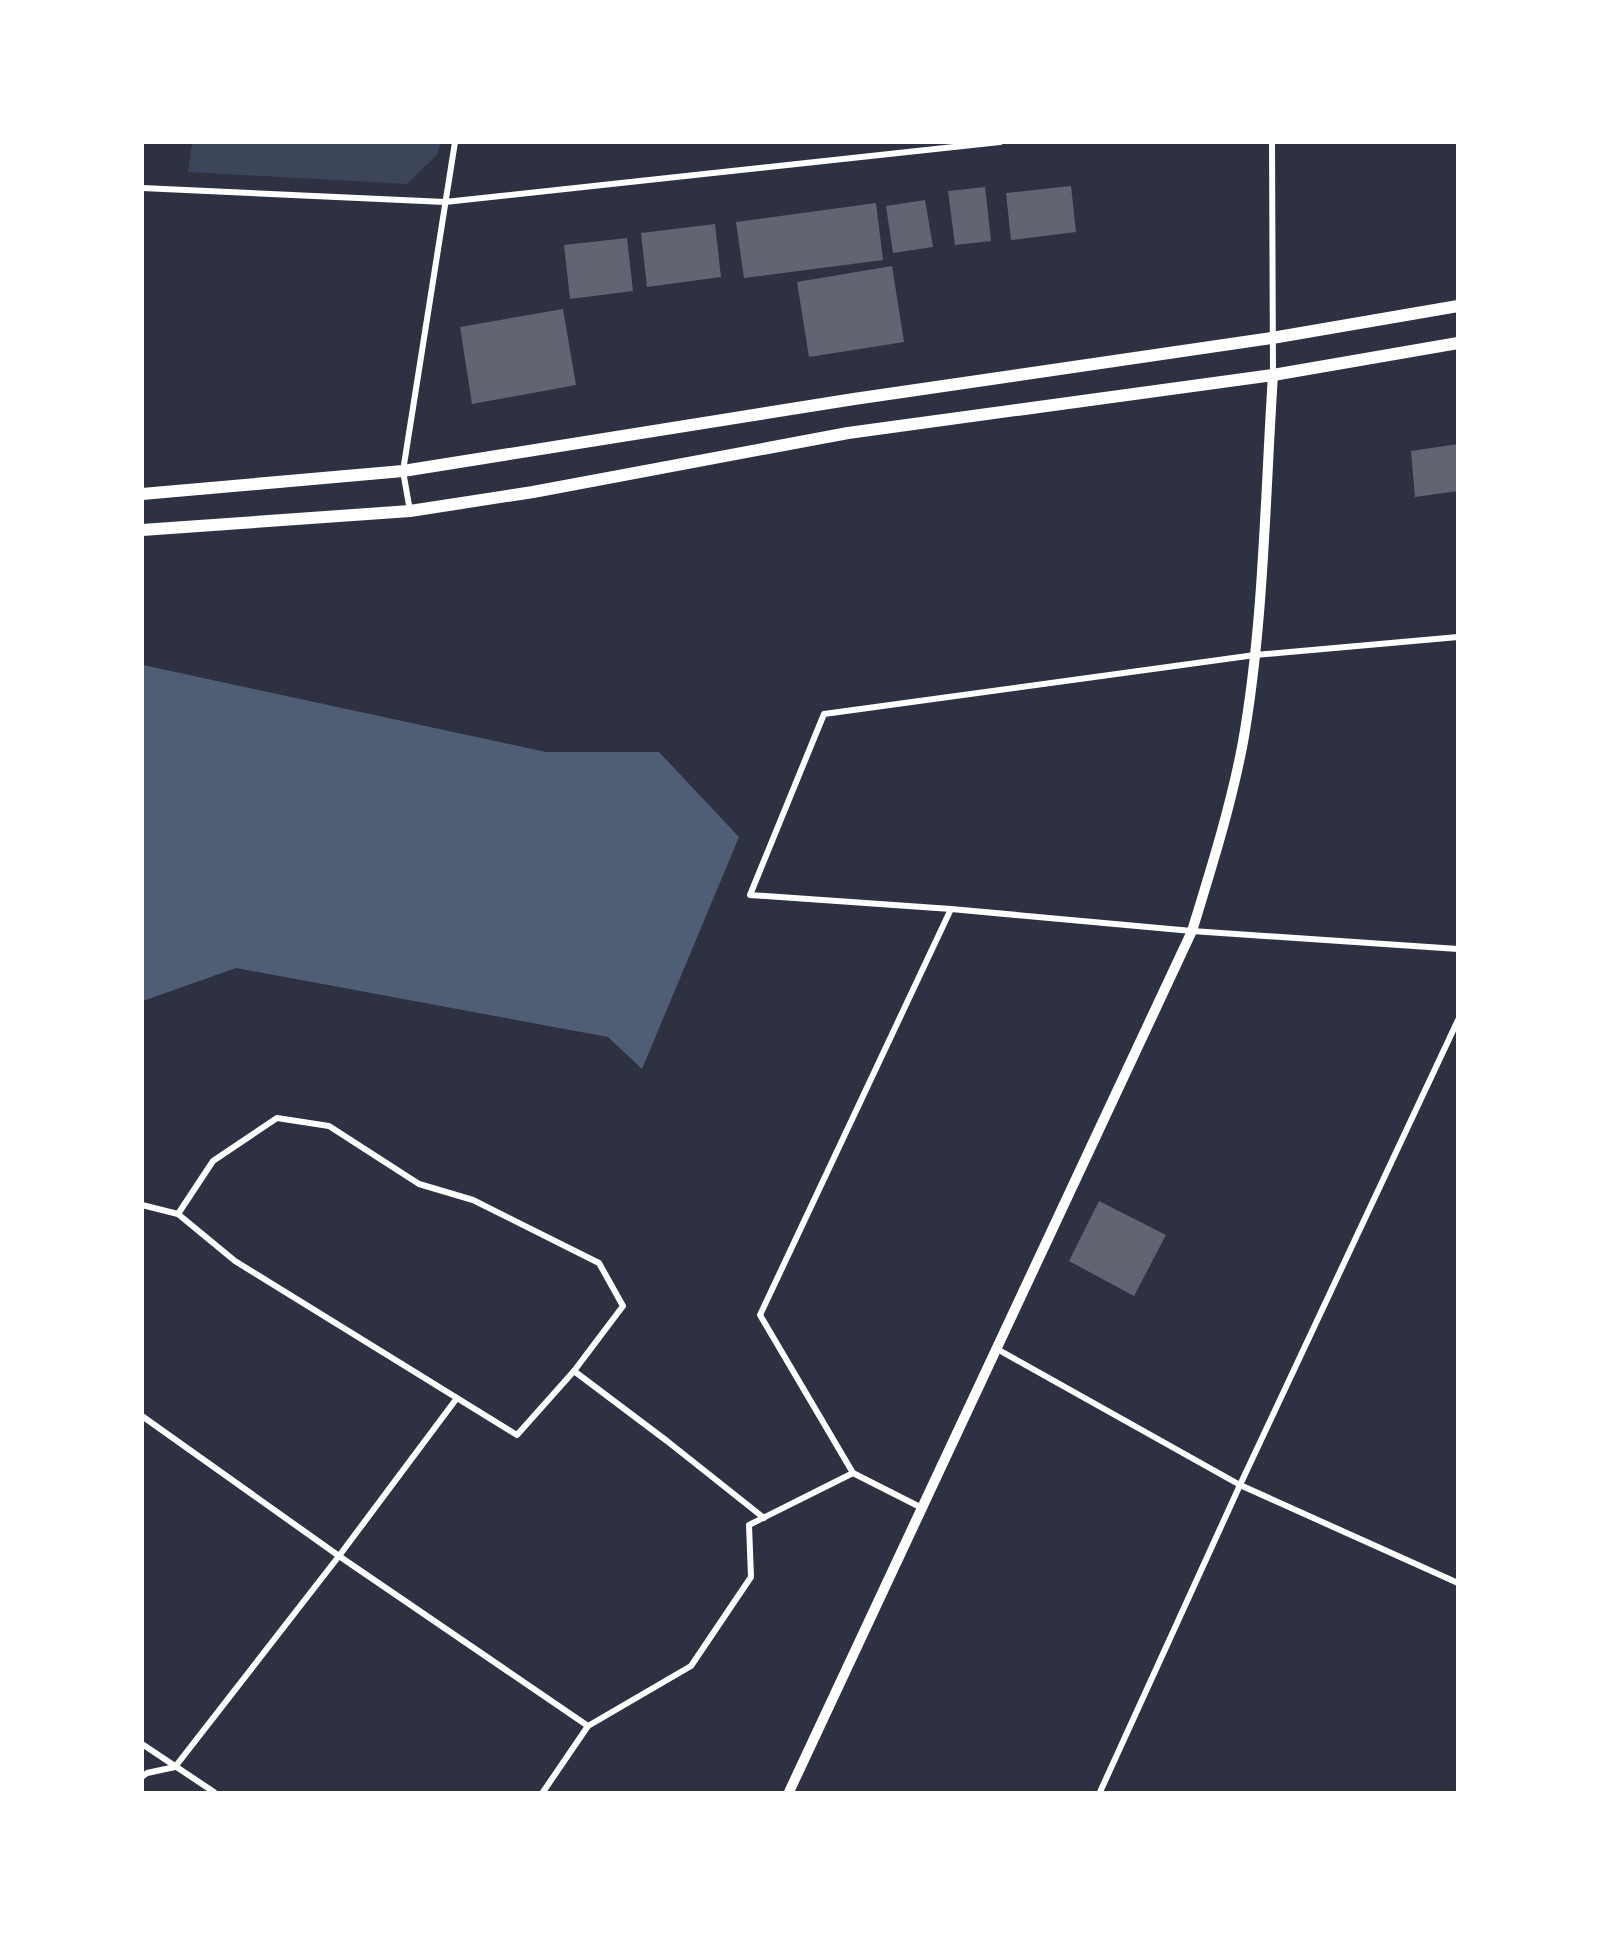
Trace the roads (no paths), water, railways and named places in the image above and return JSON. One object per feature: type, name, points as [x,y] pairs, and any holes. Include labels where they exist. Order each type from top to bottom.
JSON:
[{"type":"main road","points":[[142,494],[403,471],[854,399],[1272,338],[1458,306]]},
{"type":"main road","points":[[142,530],[410,511],[533,492],[848,433],[1273,375],[1458,343]]},
{"type":"street","points":[[410,511],[403,471],[455,142]]},
{"type":"street","points":[[142,188],[445,202],[1000,142]]},
{"type":"street","points":[[789,1792],[1192,931],[1219,841],[1242,743],[1255,655],[1273,375],[1272,142]]},
{"type":"street","points":[[1458,637],[1255,655],[824,714],[750,896],[951,909],[1192,931],[1458,950]]},
{"type":"street","points":[[923,1509],[854,1473],[760,1315],[951,909]]},
{"type":"street","points":[[1100,1792],[1240,1485],[1458,1020]]},
{"type":"street","points":[[142,1205],[178,1214],[236,1261],[517,1435],[574,1371],[623,1306],[599,1263],[473,1200],[419,1184],[328,1126],[277,1118],[213,1161],[178,1214]]},
{"type":"street","points":[[997,1349],[1240,1485],[1458,1583]]},
{"type":"street","points":[[574,1371],[668,1440],[764,1518]]},
{"type":"street","points":[[142,1777],[147,1773],[175,1767],[339,1556],[457,1398]]},
{"type":"street","points":[[142,1416],[339,1556],[588,1726]]},
{"type":"street","points":[[543,1792],[588,1726],[692,1666],[751,1577],[749,1525],[854,1473]]},
{"type":"street","points":[[142,1744],[214,1792]]}]
